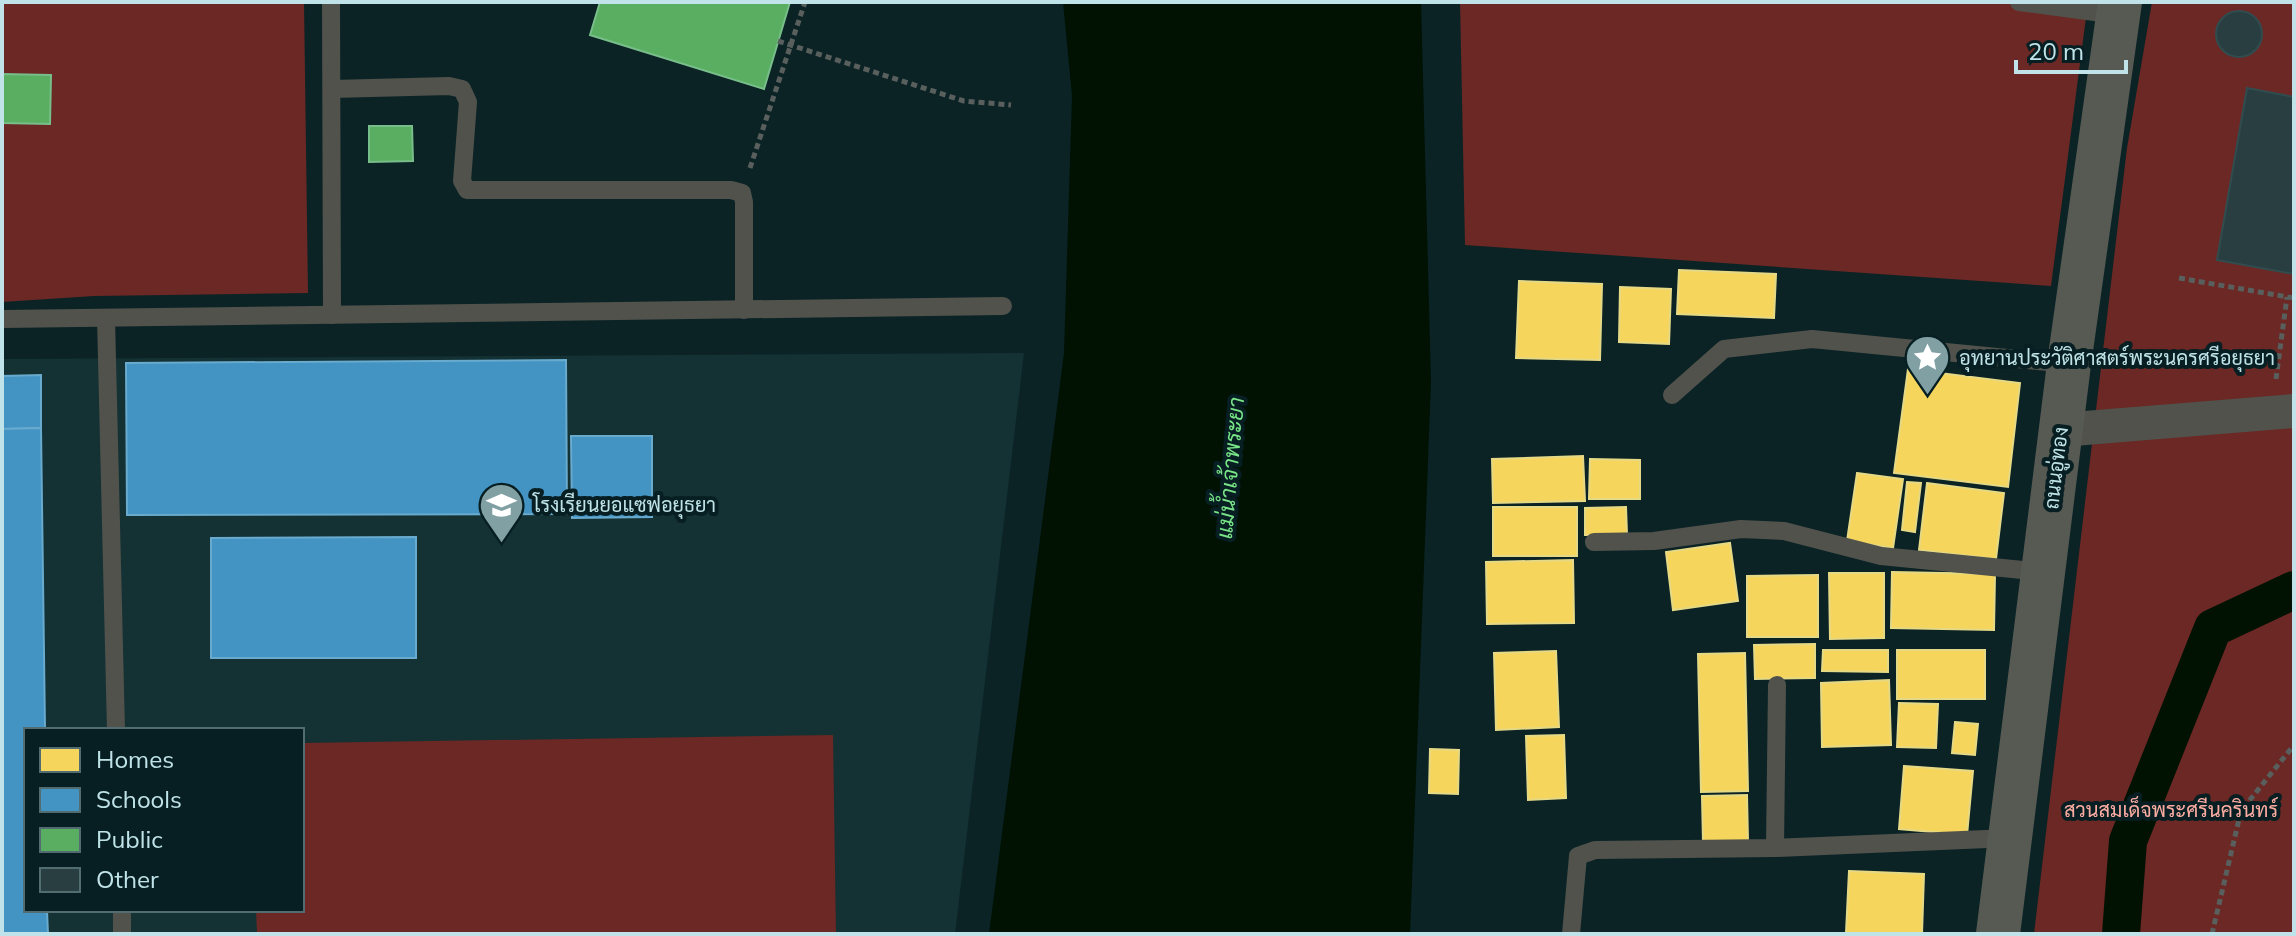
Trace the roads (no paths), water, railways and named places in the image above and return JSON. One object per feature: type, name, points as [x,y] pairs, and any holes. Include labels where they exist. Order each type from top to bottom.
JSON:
[{"type":"main road","name":"ถนนอู่ทอง","points":[[1998,934],[2069,364],[2118,8]]},
{"type":"street","points":[[2061,430],[2283,412]]},
{"type":"lane","points":[[331,2],[332,315]]},
{"type":"lane","points":[[2019,2],[2118,8]]},
{"type":"lane","points":[[332,89],[449,86],[462,89],[468,102],[462,181],[467,190],[731,190],[742,193],[744,310]]},
{"type":"lane","points":[[2,319],[1003,306]]},
{"type":"lane","points":[[106,318],[116,728]]},
{"type":"lane","points":[[1672,395],[1724,349],[1812,339],[2069,364]]},
{"type":"lane","points":[[1594,542],[1654,541],[1741,529],[1784,531],[1881,556],[2043,572]]},
{"type":"lane","points":[[1775,848],[1777,685]]},
{"type":"lane","points":[[1571,934],[1578,856],[1595,850],[1775,848],[2010,838]]},
{"type":"lane","points":[[122,912],[122,934]]},
{"type":"water","name":"แม่น้ำเจ้าพระยา","points":[[1063,2],[1421,2],[1431,382],[1410,934],[989,934],[1064,353],[1072,96]]},
{"type":"waterway","points":[[2121,934],[2128,841],[2213,628],[2294,590]]},
{"type":"place","name":"อุทยานประวัติศาสตร์พระนครศรีอยุธยา","points":[[1928,397]]},
{"type":"place","name":"โรงเรียนยอแซฟอยุธยา","points":[[502,544]]},
{"type":"park label","name":"สวนสมเด็จพระศรีนครินทร์","points":[[2171,810]]}]
